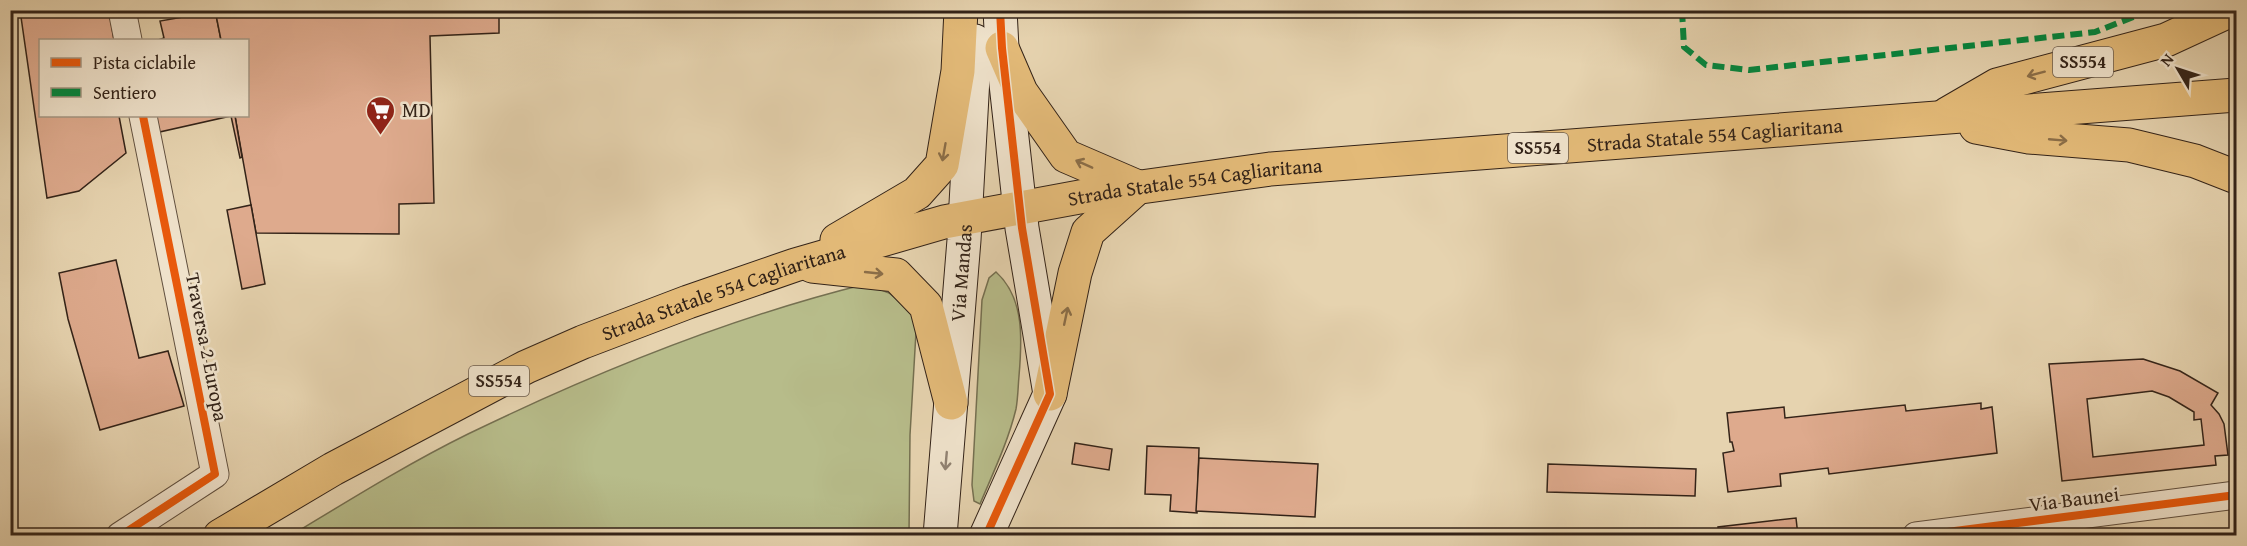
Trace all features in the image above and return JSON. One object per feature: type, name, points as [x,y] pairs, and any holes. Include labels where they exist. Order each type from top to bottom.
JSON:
[{"type":"main road","points":[[795,265],[916,193],[942,165],[958,71],[961,10]]},
{"type":"main road","name":"SS554","points":[[1938,119],[1997,85],[2166,40],[2231,10]]},
{"type":"main road","points":[[1002,48],[1021,92],[1066,156],[1138,187],[1088,232],[1075,273],[1050,394]]},
{"type":"main road","name":"Strada Statale 554 Cagliaritana","points":[[220,536],[333,469],[526,367],[593,338],[688,302],[795,265],[944,222],[1138,187],[1270,169],[2236,95]]},
{"type":"main road","name":"SS554","points":[[1938,119],[2029,137],[2129,146],[2194,161],[2236,177]]},
{"type":"main road","points":[[795,265],[896,275],[926,306],[951,403]]},
{"type":"street","points":[[122,10],[128,39]]},
{"type":"street","name":"Via Mandas","points":[[940,536],[977,10]]},
{"type":"street","points":[[986,536],[1050,394],[1020,208],[1002,48],[1000,10]]},
{"type":"street","name":"Traversa 2 Europa","points":[[120,536],[215,474],[143,117]]},
{"type":"street","name":"Via Baunei","points":[[1916,536],[2236,495]]},
{"type":"green space","points":[[996,272],[1005,282],[1017,307],[1021,335],[1020,363],[1017,405],[1013,421],[980,504],[974,501],[972,485],[982,300],[989,278]]},
{"type":"green space","points":[[866,284],[889,293],[917,315],[910,435],[909,535],[290,536],[445,446],[565,389],[713,330]]},
{"type":"building","points":[[20,10],[109,10],[114,39],[39,39],[39,117],[119,117],[126,153],[79,191],[47,198]]},
{"type":"building","points":[[211,10],[215,10],[221,39],[161,39],[164,38],[160,21],[212,12]]},
{"type":"building","points":[[215,10],[499,10],[499,33],[430,36],[434,203],[399,204],[399,234],[256,233],[235,117],[249,117],[249,39],[221,39]]},
{"type":"building","points":[[152,117],[227,117],[155,133]]},
{"type":"building","points":[[231,117],[235,117],[242,157],[240,158]]},
{"type":"building","points":[[251,205],[265,284],[242,289],[227,210]]},
{"type":"building","points":[[116,260],[139,358],[168,351],[184,406],[100,430],[68,319],[59,273]]},
{"type":"building","points":[[2143,359],[2180,371],[2218,393],[2211,405],[2224,424],[2228,455],[2215,456],[2216,465],[2062,481],[2049,364]],"holes":[[[2152,391],[2169,397],[2194,412],[2194,420],[2201,419],[2204,445],[2093,457],[2087,399]]]},
{"type":"building","points":[[1981,403],[1981,409],[1992,407],[1997,453],[1829,474],[1828,468],[1780,474],[1781,486],[1728,492],[1723,453],[1734,451],[1732,442],[1730,442],[1727,413],[1784,407],[1785,418],[1905,405],[1906,411]]},
{"type":"building","points":[[1075,443],[1112,449],[1109,470],[1072,464]]},
{"type":"building","points":[[1147,446],[1199,448],[1197,513],[1170,511],[1171,495],[1145,494]]},
{"type":"building","points":[[1199,458],[1318,464],[1315,517],[1196,511]]},
{"type":"building","points":[[1548,464],[1696,469],[1695,496],[1547,492]]},
{"type":"building","points":[[1796,518],[1798,536],[1719,536],[1718,527]]},
{"type":"marked path","points":[[1682,10],[1684,47],[1706,65],[1749,70],[2095,32],[2151,10]]},
{"type":"cycle path","points":[[986,536],[1050,394],[1022,228],[1002,48],[1000,10]]},
{"type":"cycle path","points":[[120,536],[215,474],[143,117]]},
{"type":"cycle path","points":[[1916,536],[2236,495]]},
{"type":"place","name":"MD","points":[[381,136]]}]
